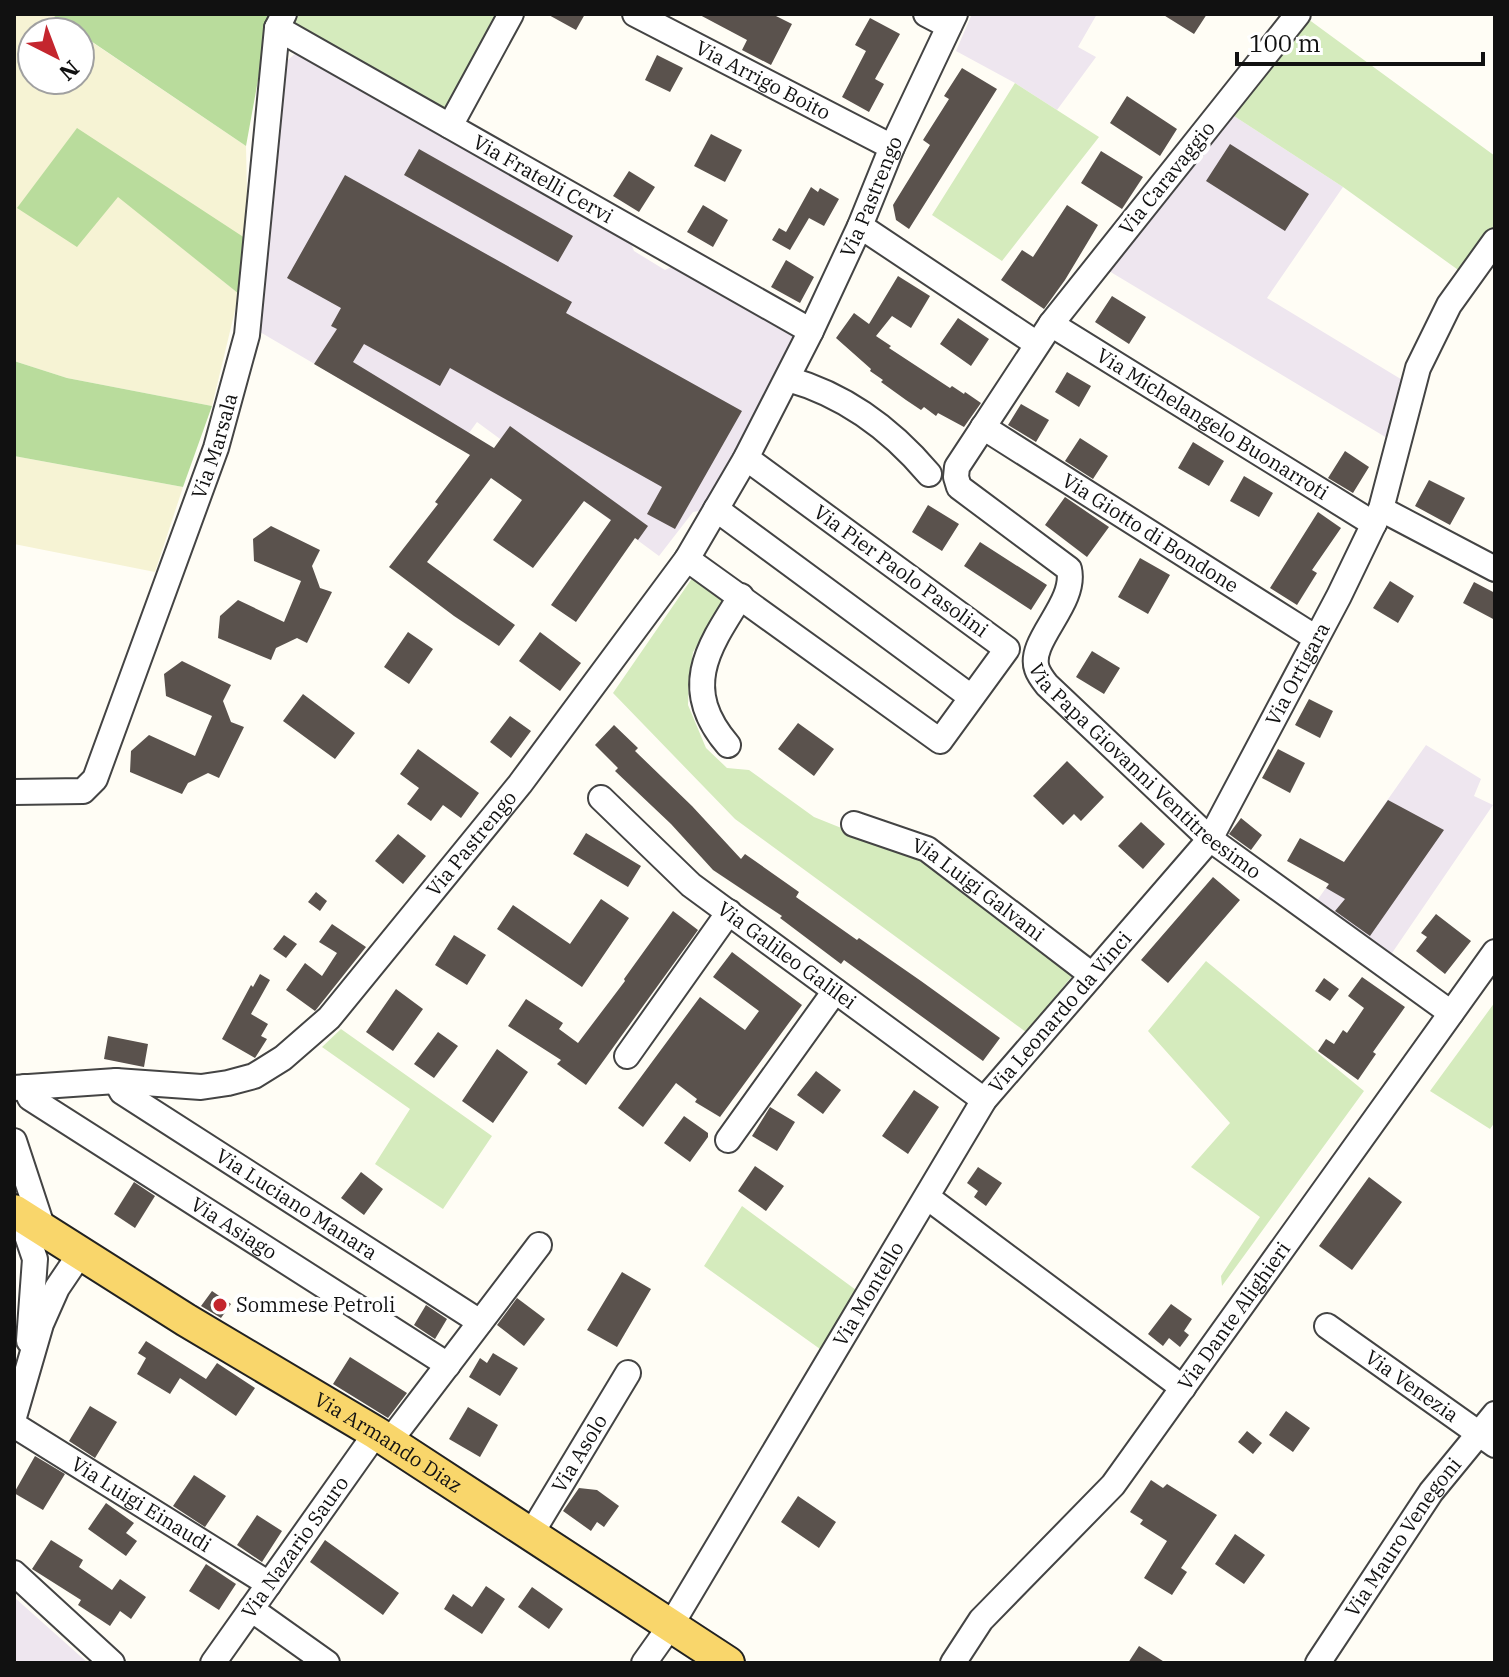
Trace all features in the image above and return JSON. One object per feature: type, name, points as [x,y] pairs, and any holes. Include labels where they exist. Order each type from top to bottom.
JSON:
[{"type":"main road","name":"Via Armando Diaz","points":[[23,1212],[80,1254],[383,1437],[728,1663]]},
{"type":"street","points":[[450,126],[511,14]]},
{"type":"street","name":"Via Arrigo Boito","points":[[635,14],[892,147]]},
{"type":"street","points":[[926,14],[952,20]]},
{"type":"street","name":"Via Caravaggio","points":[[1044,334],[1286,18]]},
{"type":"street","name":"Via Pastrengo","points":[[20,1087],[116,1081],[201,1087],[228,1083],[254,1076],[306,1040],[329,1018],[520,784],[687,559],[788,379],[952,20]]},
{"type":"street","name":"Via Fratelli Cervi","points":[[280,21],[450,126],[811,331]]},
{"type":"street","name":"Via Marsala","points":[[14,792],[83,791],[95,779],[216,448],[247,335],[280,21]]},
{"type":"street","points":[[860,226],[1044,334]]},
{"type":"street","name":"Via Ortigara","points":[[1210,839],[1378,516],[1418,368],[1449,305],[1493,249]]},
{"type":"street","name":"Via Papa Giovanni Ventitreesimo","points":[[1044,334],[957,467],[956,477],[959,487],[1069,569],[1071,580],[1068,592],[1036,653],[1035,667],[1039,675],[1210,839],[1451,1013]]},
{"type":"street","name":"Via Michelangelo Buonarroti","points":[[1044,334],[1378,516]]},
{"type":"street","points":[[788,379],[869,416],[891,432],[929,474]]},
{"type":"street","name":"Via Giotto di Bondone","points":[[983,427],[1316,638]]},
{"type":"street","name":"Via Pier Paolo Pasolini","points":[[687,559],[940,741],[1007,649],[746,458]]},
{"type":"street","points":[[716,509],[971,697]]},
{"type":"street","points":[[1378,516],[1495,569]]},
{"type":"street","points":[[728,745],[712,726],[703,701],[702,676],[709,649],[741,596]]},
{"type":"street","name":"Via Galileo Galilei","points":[[601,798],[691,885],[984,1100]]},
{"type":"street","name":"Via Luigi Galvani","points":[[854,824],[927,849],[1092,975]]},
{"type":"street","name":"Via Leonardo da Vinci","points":[[927,1197],[984,1100],[1210,839]]},
{"type":"street","points":[[627,1056],[729,912]]},
{"type":"street","name":"Via Dante Alighieri","points":[[953,1663],[981,1620],[1113,1485],[1495,952]]},
{"type":"street","points":[[728,1140],[835,991]]},
{"type":"street","name":"Via Luciano Manara","points":[[116,1081],[122,1092],[480,1322]]},
{"type":"street","name":"Via Asiago","points":[[20,1087],[30,1098],[448,1365]]},
{"type":"street","points":[[18,1152],[23,1212]]},
{"type":"street","points":[[18,1152],[23,1212],[35,1259],[29,1312],[28,1368]]},
{"type":"street","points":[[927,1197],[1183,1388]]},
{"type":"street","name":"Via Montello","points":[[644,1663],[671,1625],[927,1197]]},
{"type":"street","name":"Via Nazario Sauro","points":[[213,1663],[269,1584],[383,1437],[448,1365],[539,1245]]},
{"type":"street","points":[[34,1276],[47,1260],[62,1254],[80,1254]]},
{"type":"street","points":[[14,1417],[41,1324],[57,1288],[80,1254]]},
{"type":"street","name":"Via Venezia","points":[[1327,1326],[1487,1439]]},
{"type":"street","name":"Via Asolo","points":[[531,1534],[628,1373]]},
{"type":"street","name":"Via Mauro Venegoni","points":[[1318,1663],[1431,1492],[1487,1439],[1495,1414]]},
{"type":"street","name":"Via Luigi Einaudi","points":[[14,1425],[269,1584]]},
{"type":"street","points":[[14,1573],[112,1663]]},
{"type":"street","points":[[251,1609],[327,1663]]},
{"type":"shaded area","points":[[14,14],[51,14],[54,16],[16,16],[16,96],[96,96],[96,45],[246,146],[248,240],[118,196],[239,294],[212,406],[67,378],[14,361]]},
{"type":"shaded area","points":[[972,14],[1097,14],[1078,47],[1096,57],[1057,110],[956,51]]},
{"type":"shaded area","points":[[296,53],[629,239],[634,251],[665,270],[680,263],[789,325],[793,338],[705,510],[693,512],[659,556],[477,422],[458,448],[253,328],[283,64]]},
{"type":"shaded area","points":[[1234,116],[1343,187],[1267,298],[1404,381],[1387,438],[1109,271]]},
{"type":"shaded area","points":[[14,456],[183,487],[155,572],[14,544]]},
{"type":"shaded area","points":[[1426,745],[1481,779],[1474,796],[1493,805],[1390,956],[1314,905]]},
{"type":"shaded area","points":[[14,1597],[88,1663],[14,1663]]},
{"type":"green space","points":[[51,14],[270,14],[246,146],[96,44],[96,16]]},
{"type":"green space","points":[[293,14],[495,14],[446,110],[290,21]]},
{"type":"green space","points":[[1308,19],[1495,156],[1495,228],[1461,272],[1343,187],[1234,116]]},
{"type":"green space","points":[[1015,83],[1099,137],[1002,261],[932,215]]},
{"type":"green space","points":[[77,128],[248,240],[239,294],[118,197],[77,247],[17,208]]},
{"type":"green space","points":[[14,361],[67,378],[212,406],[183,487],[14,456]]},
{"type":"green space","points":[[695,574],[727,598],[693,652],[689,678],[688,705],[706,748],[727,768],[749,770],[814,817],[921,860],[1073,975],[1026,1032],[735,819],[613,693]]},
{"type":"green space","points":[[1206,961],[1364,1091],[1222,1286],[1221,1276],[1260,1217],[1191,1167],[1230,1123],[1148,1031]]},
{"type":"green space","points":[[1495,1002],[1495,1122],[1490,1129],[1430,1091]]},
{"type":"green space","points":[[341,1029],[492,1136],[443,1209],[375,1164],[410,1109],[322,1047]]},
{"type":"green space","points":[[742,1206],[856,1290],[820,1349],[704,1266]]},
{"type":"building","points":[[547,14],[585,14],[576,30]]},
{"type":"building","points":[[698,14],[772,14],[792,24],[771,65],[742,50],[747,40]]},
{"type":"building","points":[[1162,14],[1207,14],[1194,34]]},
{"type":"building","points":[[870,18],[900,34],[875,79],[884,84],[869,112],[842,97],[866,51],[855,45]]},
{"type":"building","points":[[657,55],[683,68],[670,92],[645,80]]},
{"type":"building","points":[[962,68],[997,89],[909,229],[896,220],[893,205],[930,145],[923,140],[949,99],[944,96]]},
{"type":"building","points":[[1127,96],[1177,129],[1160,156],[1110,123]]},
{"type":"building","points":[[711,134],[742,150],[725,182],[694,166]]},
{"type":"building","points":[[1230,144],[1309,194],[1285,231],[1206,181]]},
{"type":"building","points":[[419,149],[573,236],[558,262],[404,175]]},
{"type":"building","points":[[1101,151],[1143,177],[1122,209],[1081,183]]},
{"type":"building","points":[[629,171],[655,187],[639,212],[613,196]]},
{"type":"building","points":[[345,175],[572,302],[566,313],[742,411],[675,529],[647,514],[662,487],[450,368],[440,386],[364,344],[353,362],[494,448],[510,426],[648,526],[638,540],[635,538],[576,622],[551,605],[611,520],[584,501],[533,568],[493,540],[522,500],[491,478],[427,562],[515,625],[499,646],[389,567],[438,504],[435,502],[470,455],[314,364],[337,329],[331,326],[341,308],[287,278]]},
{"type":"building","points":[[811,187],[818,192],[820,188],[839,199],[824,226],[809,218],[790,250],[772,240],[779,228],[786,232]]},
{"type":"building","points":[[703,205],[728,220],[713,247],[687,232]]},
{"type":"building","points":[[1067,205],[1098,225],[1044,309],[1001,280],[1022,250],[1033,257]]},
{"type":"building","points":[[786,260],[814,277],[800,303],[771,287]]},
{"type":"building","points":[[898,276],[930,296],[911,328],[892,316],[876,336],[950,388],[952,386],[965,392],[981,403],[964,427],[938,413],[936,416],[924,407],[921,410],[906,400],[881,382],[883,380],[836,338],[854,313],[869,324]]},
{"type":"building","points":[[1112,296],[1146,317],[1129,344],[1095,322]]},
{"type":"building","points":[[958,318],[989,339],[971,366],[940,344]]},
{"type":"building","points":[[1067,372],[1091,386],[1079,407],[1055,392]]},
{"type":"building","points":[[1021,404],[1049,420],[1036,442],[1008,425]]},
{"type":"building","points":[[1080,438],[1108,456],[1093,479],[1065,461]]},
{"type":"building","points":[[1193,442],[1224,461],[1209,486],[1178,468]]},
{"type":"building","points":[[1345,451],[1369,467],[1353,493],[1328,478]]},
{"type":"building","points":[[1244,476],[1273,493],[1259,517],[1230,501]]},
{"type":"building","points":[[1429,480],[1465,498],[1450,525],[1415,506]]},
{"type":"building","points":[[1065,497],[1109,527],[1087,557],[1045,525]]},
{"type":"building","points":[[928,505],[959,524],[942,551],[912,532]]},
{"type":"building","points":[[1318,512],[1341,528],[1312,570],[1317,573],[1297,605],[1270,588]]},
{"type":"building","points":[[271,526],[320,550],[312,566],[320,588],[332,592],[307,643],[297,638],[276,648],[271,660],[218,638],[220,616],[238,600],[284,622],[301,581],[254,561],[253,539]]},
{"type":"building","points":[[980,542],[1047,585],[1031,610],[964,566]]},
{"type":"building","points":[[1140,558],[1170,575],[1148,614],[1118,597]]},
{"type":"building","points":[[1390,581],[1414,596],[1398,623],[1373,608]]},
{"type":"building","points":[[1474,582],[1495,593],[1495,620],[1463,603]]},
{"type":"building","points":[[408,632],[433,649],[409,684],[384,667]]},
{"type":"building","points":[[540,632],[581,663],[560,691],[519,661]]},
{"type":"building","points":[[1092,651],[1120,668],[1104,694],[1076,677]]},
{"type":"building","points":[[182,661],[231,685],[223,701],[231,722],[244,727],[219,778],[208,773],[188,783],[182,794],[130,772],[131,751],[149,735],[195,756],[212,716],[166,696],[164,674]]},
{"type":"building","points":[[303,694],[355,733],[335,759],[283,721]]},
{"type":"building","points":[[1309,699],[1333,711],[1320,738],[1295,725]]},
{"type":"building","points":[[510,716],[531,731],[511,758],[490,742]]},
{"type":"building","points":[[798,723],[834,749],[814,776],[778,749]]},
{"type":"building","points":[[614,725],[638,748],[635,751],[741,859],[745,854],[799,892],[796,897],[1000,1038],[983,1061],[844,960],[841,964],[780,918],[782,916],[713,870],[671,824],[615,771],[618,768],[595,745]]},
{"type":"building","points":[[418,749],[479,793],[461,818],[443,805],[431,821],[407,804],[419,788],[400,774]]},
{"type":"building","points":[[1278,749],[1305,763],[1290,793],[1262,778]]},
{"type":"building","points":[[1067,761],[1104,797],[1081,821],[1074,814],[1063,825],[1033,796]]},
{"type":"building","points":[[1388,800],[1444,830],[1370,936],[1335,911],[1345,899],[1326,888],[1329,884],[1287,861],[1300,838],[1344,862]]},
{"type":"building","points":[[1241,818],[1262,835],[1251,850],[1229,834]]},
{"type":"building","points":[[1141,822],[1165,844],[1143,869],[1118,846]]},
{"type":"building","points":[[586,833],[641,866],[628,887],[573,854]]},
{"type":"building","points":[[398,834],[426,856],[403,884],[375,861]]},
{"type":"building","points":[[1213,877],[1240,900],[1168,983],[1141,960]]},
{"type":"building","points":[[316,892],[327,901],[320,911],[308,902]]},
{"type":"building","points":[[601,899],[629,918],[582,987],[497,929],[513,905],[570,944]]},
{"type":"building","points":[[673,911],[698,930],[586,1085],[557,1064],[561,1060],[508,1026],[526,999],[563,1023],[559,1029],[578,1043]]},
{"type":"building","points":[[1436,914],[1471,941],[1445,974],[1416,951],[1427,937],[1421,933]]},
{"type":"building","points":[[332,924],[366,947],[315,1011],[286,990],[305,963],[322,976],[337,953],[319,942]]},
{"type":"building","points":[[284,935],[297,944],[286,958],[273,949]]},
{"type":"building","points":[[454,935],[486,955],[467,985],[435,965]]},
{"type":"building","points":[[732,952],[802,1005],[720,1117],[695,1102],[697,1099],[676,1083],[643,1127],[618,1108],[700,997],[745,1030],[759,1011],[713,977]]},
{"type":"building","points":[[260,974],[270,980],[251,1014],[268,1024],[261,1036],[267,1039],[255,1058],[222,1039]]},
{"type":"building","points":[[1362,977],[1405,1007],[1373,1052],[1376,1054],[1358,1080],[1318,1051],[1326,1039],[1334,1044],[1343,1030],[1347,1033],[1364,1008],[1348,996]]},
{"type":"building","points":[[1324,978],[1339,989],[1330,1001],[1315,991]]},
{"type":"building","points":[[396,989],[423,1009],[393,1051],[366,1032]]},
{"type":"building","points":[[438,1032],[458,1046],[434,1078],[414,1064]]},
{"type":"building","points":[[108,1036],[148,1044],[144,1067],[104,1059]]},
{"type":"building","points":[[497,1049],[528,1072],[493,1123],[462,1101]]},
{"type":"building","points":[[816,1071],[841,1090],[823,1114],[797,1095]]},
{"type":"building","points":[[914,1090],[939,1107],[908,1154],[882,1136]]},
{"type":"building","points":[[770,1107],[795,1122],[777,1151],[752,1136]]},
{"type":"building","points":[[684,1116],[708,1133],[690,1162],[664,1143]]},
{"type":"building","points":[[755,1166],[784,1186],[766,1211],[738,1191]]},
{"type":"building","points":[[978,1167],[1002,1183],[986,1206],[974,1197],[978,1191],[967,1183]]},
{"type":"building","points":[[361,1172],[383,1189],[364,1215],[341,1198]]},
{"type":"building","points":[[1369,1177],[1402,1202],[1352,1270],[1319,1246]]},
{"type":"building","points":[[134,1182],[155,1196],[135,1228],[114,1214]]},
{"type":"building","points":[[622,1272],[651,1289],[617,1347],[587,1330]]},
{"type":"building","points":[[212,1291],[231,1304],[221,1318],[201,1306]]},
{"type":"building","points":[[517,1298],[545,1319],[524,1346],[497,1325]]},
{"type":"building","points":[[1171,1304],[1192,1319],[1184,1331],[1189,1335],[1180,1347],[1169,1338],[1163,1346],[1148,1334]]},
{"type":"building","points":[[426,1305],[447,1319],[435,1339],[414,1325]]},
{"type":"building","points":[[146,1341],[206,1379],[217,1363],[255,1388],[236,1416],[180,1378],[170,1394],[137,1374],[146,1358],[138,1353]]},
{"type":"building","points":[[493,1353],[518,1368],[500,1396],[469,1377],[480,1358],[487,1363]]},
{"type":"building","points":[[350,1357],[407,1393],[388,1418],[333,1384]]},
{"type":"building","points":[[90,1406],[117,1422],[95,1458],[69,1441]]},
{"type":"building","points":[[468,1407],[498,1425],[480,1457],[449,1439]]},
{"type":"building","points":[[1286,1411],[1310,1428],[1293,1452],[1269,1435]]},
{"type":"building","points":[[1247,1431],[1262,1443],[1253,1454],[1238,1442]]},
{"type":"building","points":[[35,1456],[65,1474],[43,1510],[14,1493]]},
{"type":"building","points":[[194,1475],[226,1496],[205,1527],[173,1506]]},
{"type":"building","points":[[1151,1480],[1163,1488],[1167,1484],[1217,1515],[1181,1568],[1187,1572],[1172,1595],[1144,1578],[1167,1541],[1140,1524],[1143,1520],[1130,1512]]},
{"type":"building","points":[[579,1488],[597,1490],[619,1506],[604,1527],[597,1522],[591,1531],[563,1511]]},
{"type":"building","points":[[798,1496],[836,1522],[819,1548],[781,1522]]},
{"type":"building","points":[[106,1503],[134,1523],[126,1533],[137,1541],[126,1556],[88,1529]]},
{"type":"building","points":[[257,1515],[282,1531],[262,1562],[237,1545]]},
{"type":"building","points":[[1235,1534],[1265,1555],[1244,1584],[1215,1564]]},
{"type":"building","points":[[51,1540],[83,1560],[79,1567],[112,1590],[120,1579],[146,1597],[131,1619],[120,1611],[110,1626],[78,1605],[81,1600],[32,1569]]},
{"type":"building","points":[[325,1540],[399,1593],[383,1615],[310,1562]]},
{"type":"building","points":[[206,1564],[236,1584],[219,1610],[189,1591]]},
{"type":"building","points":[[486,1586],[505,1599],[482,1634],[444,1609],[453,1594],[472,1607]]},
{"type":"building","points":[[532,1587],[563,1609],[549,1629],[518,1607]]},
{"type":"building","points":[[1139,1646],[1166,1663],[1128,1663]]},
{"type":"place","name":"Sommese Petroli","points":[[220,1305]]}]
